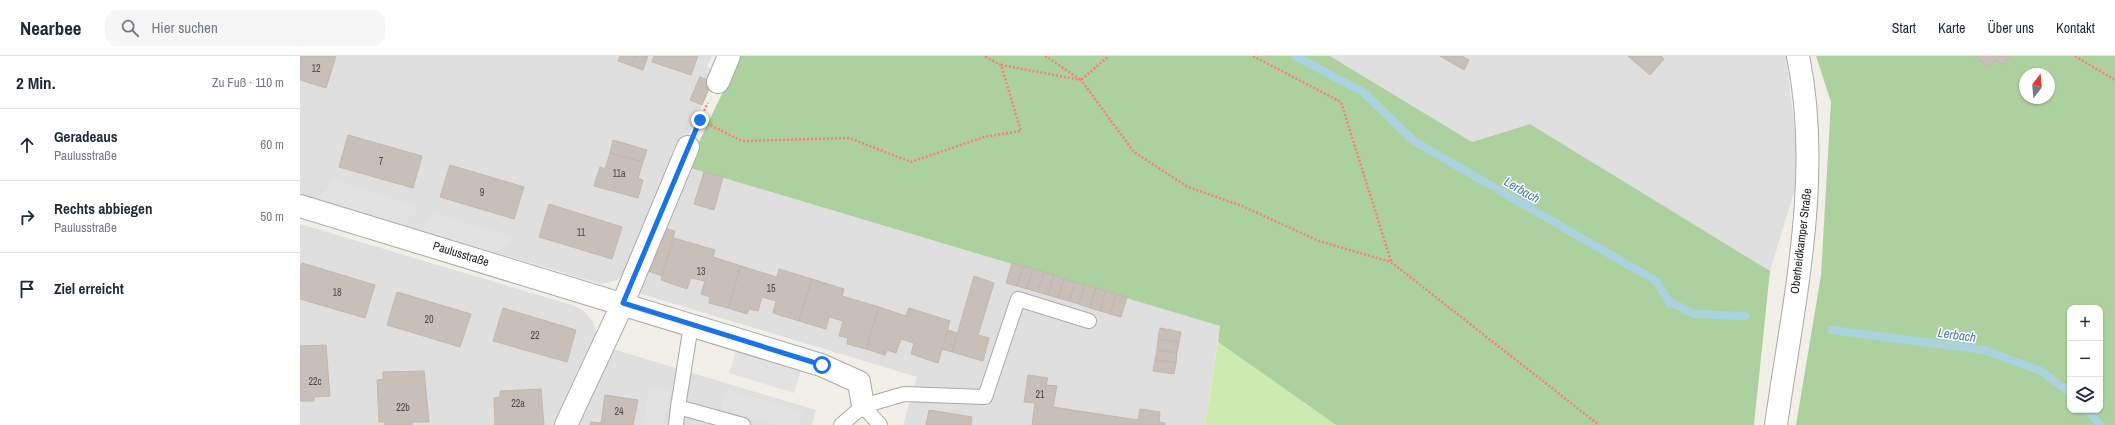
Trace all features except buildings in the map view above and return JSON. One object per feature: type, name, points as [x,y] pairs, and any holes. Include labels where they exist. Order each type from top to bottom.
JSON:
[{"type":"street","points":[[718,82],[730,56]]},
{"type":"street","name":"Oberheidkamper Straße","points":[[1776,425],[1807,208],[1808,136],[1798,56]]},
{"type":"street","points":[[566,425],[623,303],[688,146]]},
{"type":"street","name":"Paulusstraße","points":[[300,206],[623,303],[822,365],[858,382],[863,406]]},
{"type":"lane","points":[[841,425],[863,406],[904,394],[985,397],[1018,299],[1089,321]]},
{"type":"lane","points":[[676,425],[691,325]]},
{"type":"lane","points":[[863,406],[880,425]]},
{"type":"lane","points":[[678,407],[743,425]]},
{"type":"path","points":[[984,56],[1001,65],[1081,80]]},
{"type":"path","points":[[1046,56],[1081,80],[1134,152],[1188,187],[1242,206],[1319,242],[1391,262],[1599,425]]},
{"type":"path","points":[[1081,80],[1109,56]]},
{"type":"path","points":[[1253,56],[1341,102],[1391,262]]},
{"type":"path","points":[[2075,56],[2115,80]]},
{"type":"path","points":[[700,120],[742,141],[849,138],[911,162],[984,137],[1021,131],[1001,65]]},
{"type":"path","points":[[688,146],[718,82]]},
{"type":"shaded area","points":[[300,56],[712,56],[707,67],[717,72],[630,267],[618,280],[601,284],[300,194]]},
{"type":"shaded area","points":[[1330,56],[1786,56],[1796,140],[1795,189],[1770,271],[1530,124],[1472,142]]},
{"type":"shaded area","points":[[687,167],[1220,326],[1205,425],[903,425],[917,377],[638,293]]},
{"type":"shaded area","points":[[333,180],[418,206],[416,212],[403,225],[318,199]]},
{"type":"shaded area","points":[[435,213],[513,237],[498,253],[419,230]]},
{"type":"shaded area","points":[[300,224],[575,306],[585,312],[593,322],[597,335],[559,425],[300,425]]},
{"type":"shaded area","points":[[606,347],[816,410],[812,425],[571,425]]},
{"type":"shaded area","points":[[736,351],[801,370],[794,393],[729,373]]},
{"type":"shaded area","points":[[650,387],[670,391],[664,425],[643,425]]},
{"type":"shaded area","points":[[727,389],[803,412],[799,425],[777,425],[721,408]]},
{"type":"green space","points":[[740,56],[1330,56],[1472,142],[1530,124],[1770,271],[1754,425],[1336,425],[1218,342],[1220,326],[687,167]]},
{"type":"green space","points":[[1816,56],[2115,56],[2115,425],[1796,425],[1821,275],[1831,102]]},
{"type":"green space","points":[[1218,342],[1336,425],[1205,425]]},
{"type":"waterway","name":"Lerbach","points":[[1295,56],[1363,92],[1414,141],[1656,281],[1670,304],[1673,303],[1694,314],[1745,316]]},
{"type":"waterway","name":"Lerbach","points":[[1832,330],[1984,350],[2039,370],[2067,390]]},
{"type":"waterway","name":"Lerbach","points":[[2090,413],[2100,425]]},
{"type":"route","points":[[700,120],[623,303],[822,365]]}]
